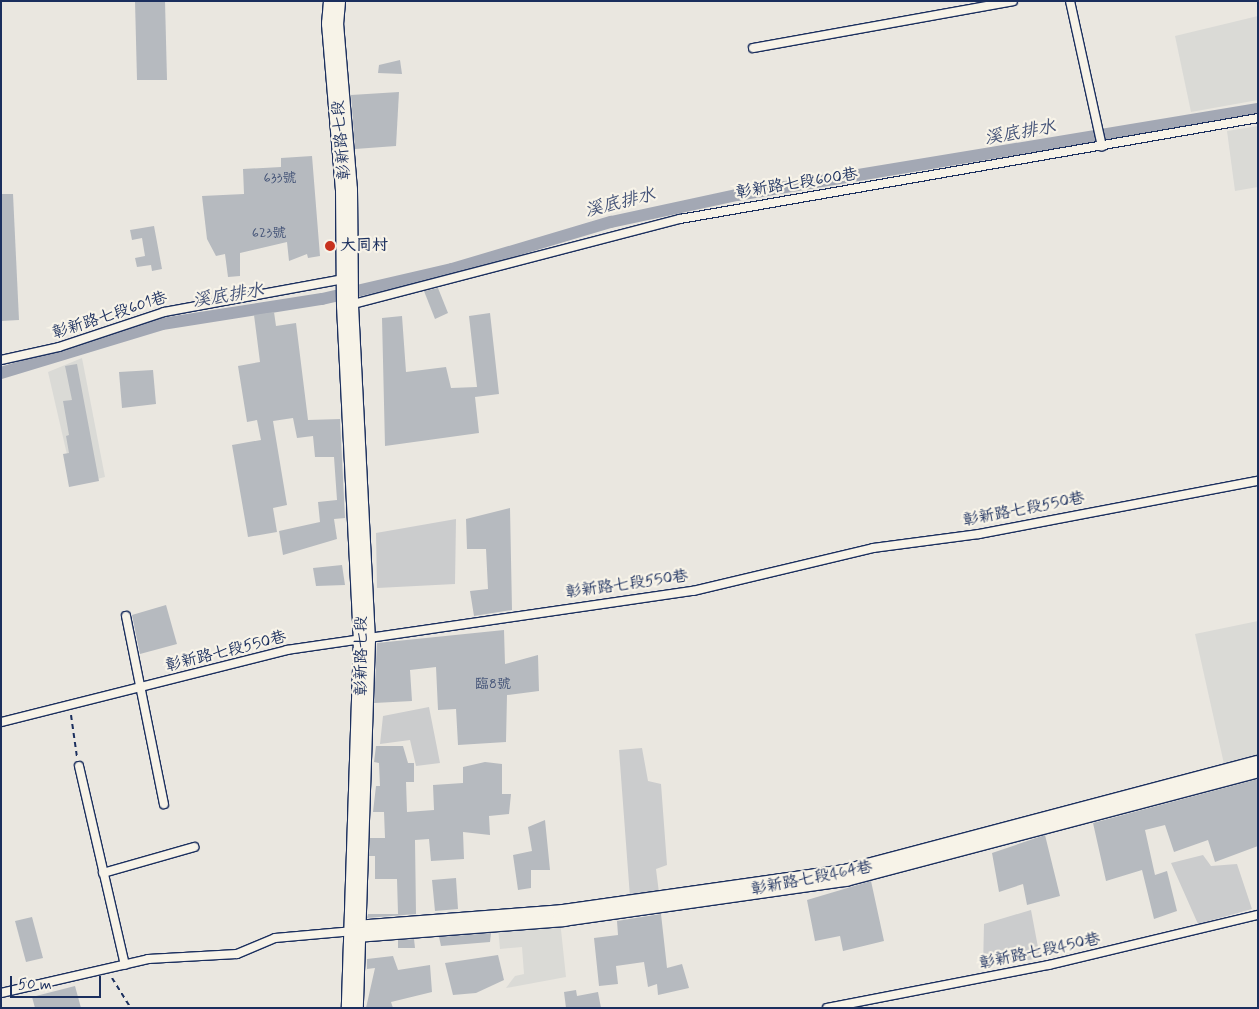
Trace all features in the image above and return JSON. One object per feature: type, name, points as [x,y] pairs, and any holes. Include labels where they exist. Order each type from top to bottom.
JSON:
[{"type":"street","name":"彰新路七段","points":[[334,1],[332,23],[346,189],[347,305],[364,639],[352,1008]]},
{"type":"street","name":"彰新路七段464巷","points":[[356,931],[563,916],[845,876],[1258,766]]},
{"type":"lane","points":[[753,48],[1013,1]]},
{"type":"lane","points":[[1070,1],[1102,147]]},
{"type":"lane","name":"彰新路七段600巷","points":[[347,305],[680,219],[1102,147],[1258,118]]},
{"type":"lane","name":"彰新路七段601巷","points":[[1,360],[59,347],[164,312],[346,279]]},
{"type":"lane","name":"彰新路七段550巷","points":[[1,722],[69,702],[139,687],[287,650],[693,591],[873,548],[979,534],[1258,481]]},
{"type":"lane","points":[[126,616],[164,804]]},
{"type":"lane","points":[[78,766],[125,965]]},
{"type":"lane","points":[[103,873],[194,847]]},
{"type":"lane","name":"彰新路七段450巷","points":[[827,1008],[1049,965],[1258,915]]},
{"type":"lane","points":[[1,993],[148,959],[237,954],[275,938],[356,931]]},
{"type":"path","points":[[69,702],[78,766]]},
{"type":"path","points":[[106,970],[131,1008]]},
{"type":"shaded area","points":[[1258,16],[1258,100],[1191,112],[1175,36]]},
{"type":"shaded area","points":[[1258,126],[1258,187],[1235,191],[1227,131]]},
{"type":"shaded area","points":[[82,358],[105,477],[74,485],[48,372]]},
{"type":"shaded area","points":[[456,519],[455,584],[377,588],[376,533]]},
{"type":"shaded area","points":[[1258,621],[1258,757],[1224,764],[1195,634]]},
{"type":"shaded area","points":[[429,707],[440,763],[416,766],[410,740],[380,744],[383,716]]},
{"type":"shaded area","points":[[642,748],[648,781],[661,784],[667,865],[656,869],[659,893],[630,897],[619,750]]},
{"type":"shaded area","points":[[1203,855],[1211,866],[1237,864],[1252,909],[1198,924],[1171,863]]},
{"type":"shaded area","points":[[1031,910],[1040,958],[983,968],[984,924]]},
{"type":"shaded area","points":[[560,920],[566,977],[506,988],[515,976],[524,974],[522,947],[500,949],[498,927]]},
{"type":"building","points":[[135,1],[165,1],[167,80],[137,80]]},
{"type":"building","points":[[400,60],[402,74],[378,73],[379,65]]},
{"type":"building","points":[[399,92],[396,146],[355,149],[351,95]]},
{"type":"building","points":[[312,156],[320,256],[308,258],[307,254],[289,261],[287,242],[240,253],[240,276],[228,277],[225,254],[216,256],[207,239],[202,196],[244,194],[243,169],[281,167],[281,158]]},
{"type":"building","points":[[1,194],[13,194],[19,320],[1,321]]},
{"type":"building","points":[[154,226],[162,269],[152,271],[151,265],[137,267],[135,258],[145,256],[142,238],[132,240],[130,230]]},
{"type":"building","points":[[438,288],[448,313],[435,319],[424,291]]},
{"type":"building","points":[[274,312],[276,326],[296,323],[308,420],[340,419],[345,518],[334,519],[337,539],[283,555],[279,531],[320,522],[318,502],[337,500],[334,457],[315,457],[313,436],[297,438],[293,418],[273,421],[287,505],[273,508],[277,532],[248,537],[232,445],[261,440],[257,420],[247,422],[238,366],[260,362],[254,315]]},
{"type":"building","points":[[490,313],[499,394],[475,397],[479,433],[385,446],[382,318],[402,316],[406,372],[446,367],[451,388],[477,387],[469,316]]},
{"type":"building","points":[[77,364],[99,481],[69,487],[63,454],[69,453],[66,436],[69,435],[63,401],[72,400],[65,366]]},
{"type":"building","points":[[153,370],[156,404],[122,408],[119,372]]},
{"type":"building","points":[[510,508],[512,610],[474,616],[470,591],[488,589],[486,549],[467,549],[466,519]]},
{"type":"building","points":[[342,565],[345,585],[316,586],[313,568]]},
{"type":"building","points":[[166,605],[177,644],[140,654],[132,615]]},
{"type":"building","points":[[504,630],[505,664],[538,655],[539,691],[507,695],[506,742],[458,745],[456,709],[438,710],[436,667],[410,670],[412,701],[374,703],[377,643]]},
{"type":"building","points":[[376,746],[403,746],[408,763],[414,763],[414,782],[406,782],[407,812],[434,810],[433,785],[463,783],[463,767],[485,762],[502,764],[502,794],[511,794],[509,814],[489,816],[490,835],[463,832],[464,859],[431,861],[429,839],[415,840],[416,914],[367,918],[368,914],[398,914],[397,879],[375,879],[375,856],[369,856],[370,838],[385,838],[384,812],[373,812],[376,786],[380,786],[379,763],[374,762]]},
{"type":"building","points":[[1258,779],[1258,846],[1215,862],[1208,840],[1174,852],[1165,825],[1145,830],[1155,875],[1167,871],[1177,911],[1154,919],[1142,870],[1106,881],[1093,823]]},
{"type":"building","points":[[545,820],[550,870],[531,870],[531,888],[518,890],[513,855],[532,851],[528,827]]},
{"type":"building","points":[[1045,835],[1060,896],[1027,905],[1023,884],[999,892],[992,853]]},
{"type":"building","points":[[456,878],[458,909],[435,911],[432,880]]},
{"type":"building","points":[[871,881],[884,941],[843,951],[840,936],[815,941],[807,900]]},
{"type":"building","points":[[661,914],[667,968],[682,964],[689,988],[658,995],[657,984],[648,987],[644,962],[616,966],[618,984],[599,986],[594,938],[618,935],[617,921]]},
{"type":"building","points":[[32,917],[43,958],[26,962],[15,921]]},
{"type":"building","points":[[491,933],[490,942],[441,946],[439,937]]},
{"type":"building","points":[[414,939],[415,948],[398,948],[398,940]]},
{"type":"building","points":[[498,955],[504,980],[476,993],[453,995],[445,963]]},
{"type":"building","points":[[393,956],[398,970],[430,965],[432,992],[391,1002],[393,1008],[366,1008],[375,968],[367,969],[367,959]]},
{"type":"building","points":[[75,986],[81,1008],[35,1008],[32,997]]},
{"type":"building","points":[[576,990],[577,996],[598,992],[601,1008],[566,1008],[564,992]]},
{"type":"waterway","name":"溪底排水","points":[[1,373],[162,324],[322,299],[452,269],[611,222],[737,195],[1258,109]]},
{"type":"place","name":"大同村","points":[[330,246]]}]
